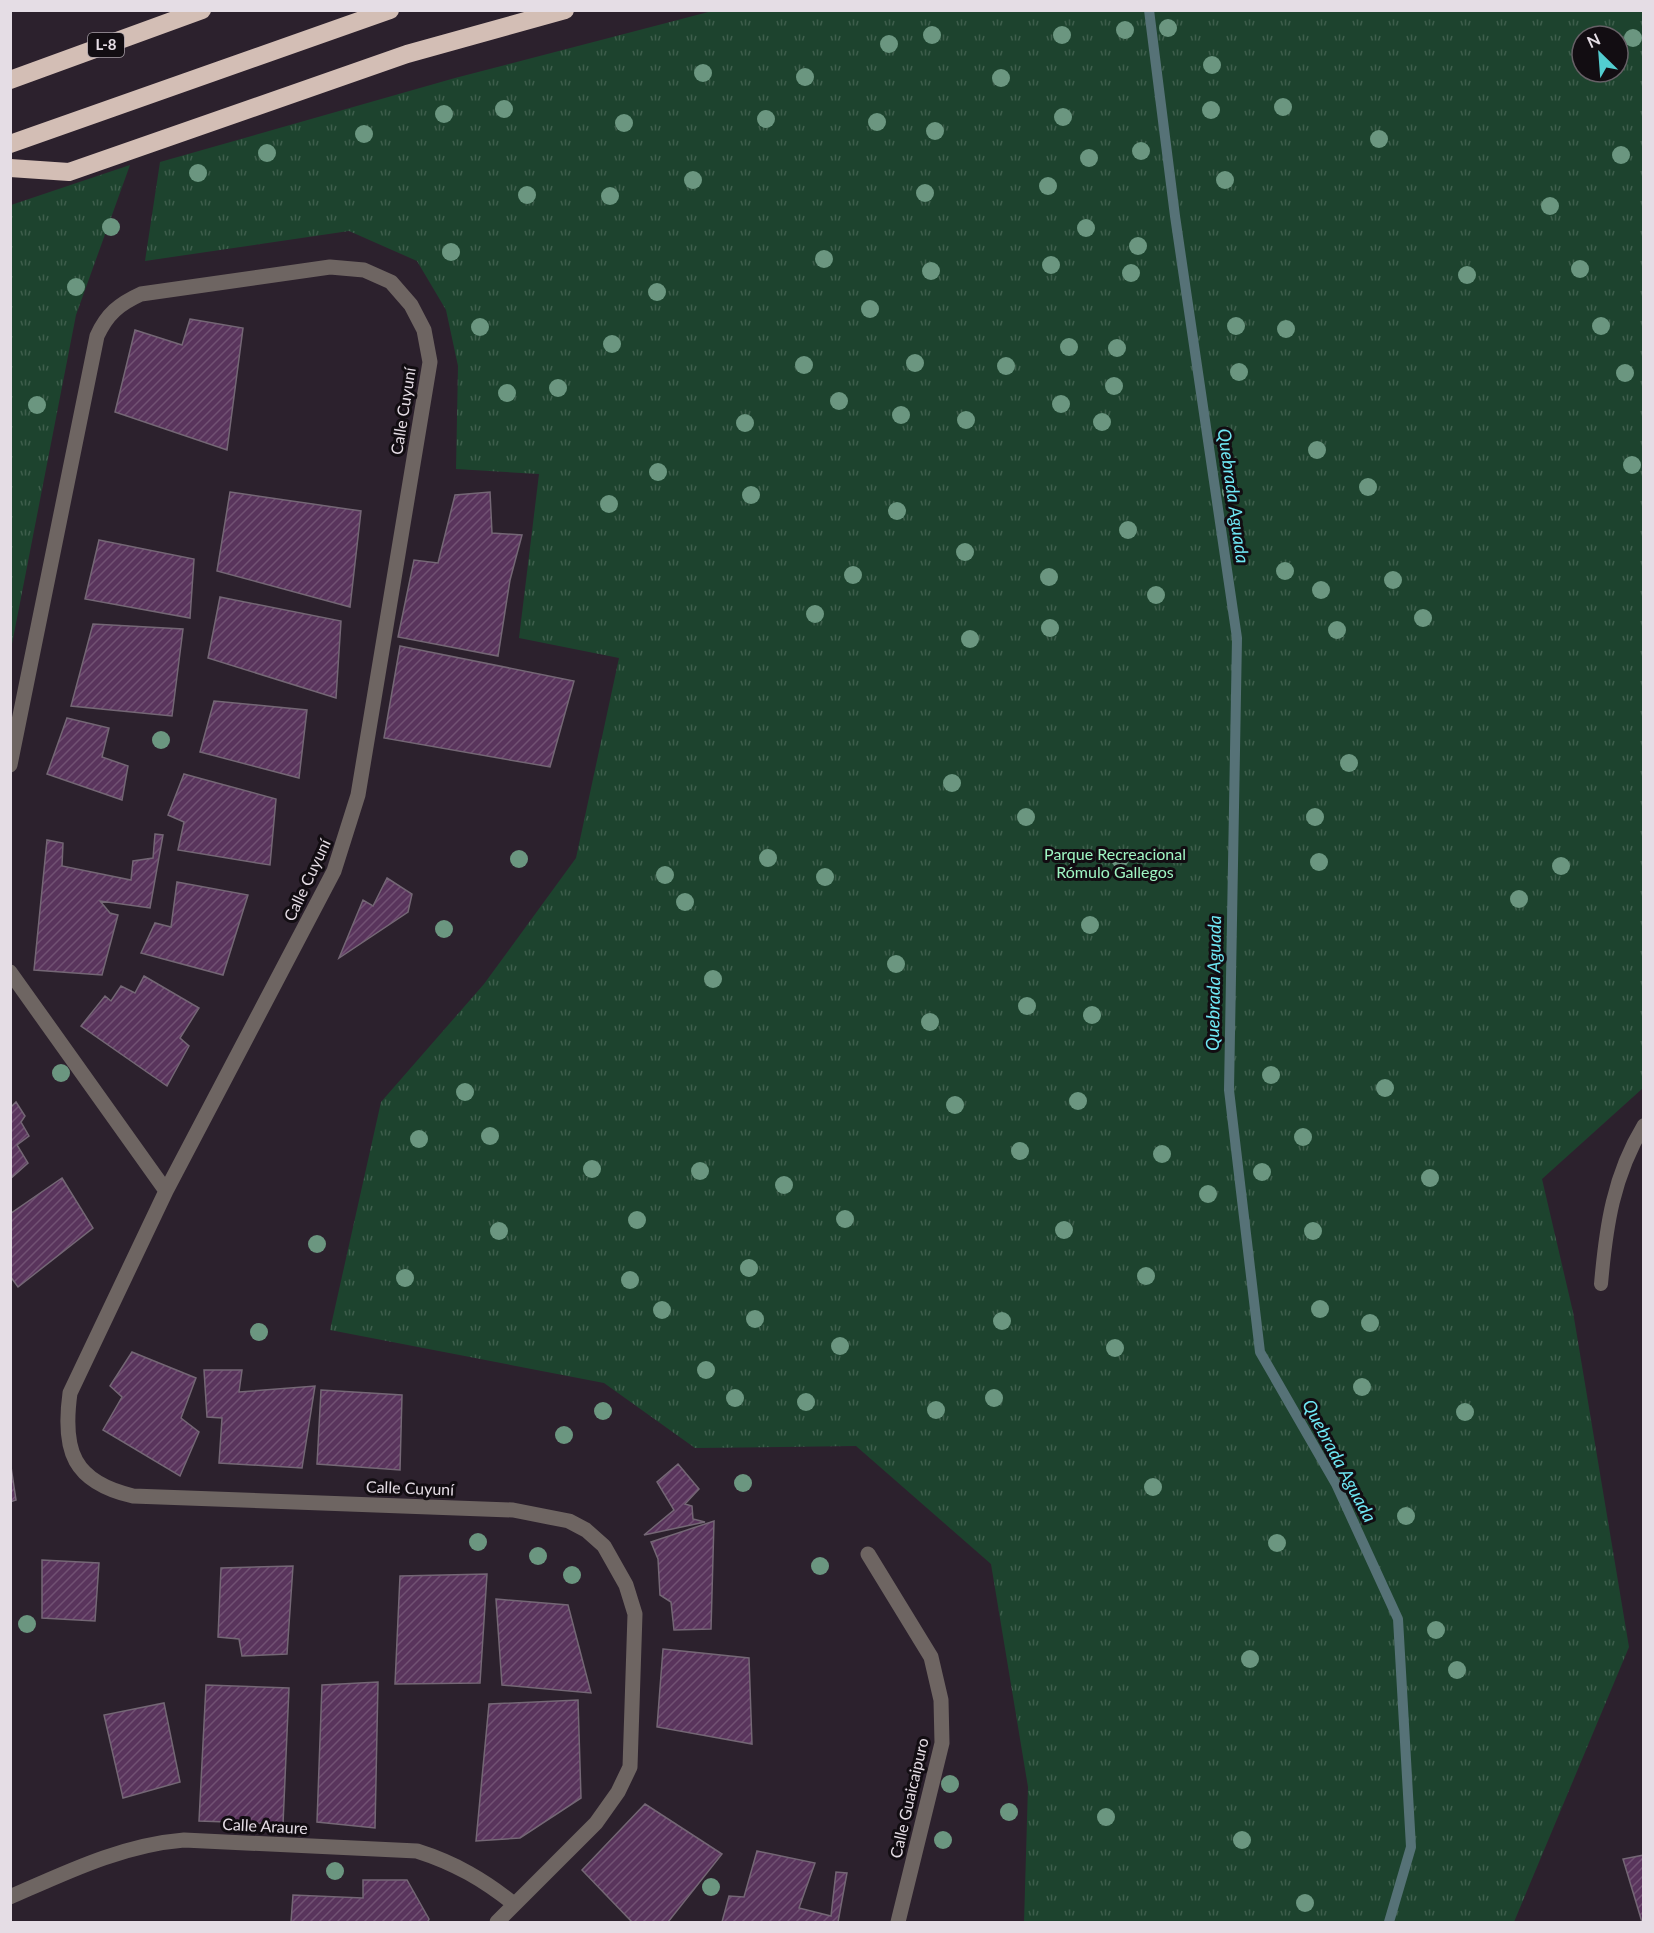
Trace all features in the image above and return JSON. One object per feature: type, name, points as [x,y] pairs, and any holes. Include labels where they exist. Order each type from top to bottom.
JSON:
[{"type":"highway","name":"L-8","points":[[10,80],[202,10]]},
{"type":"highway","points":[[10,144],[390,10]]},
{"type":"highway","points":[[10,168],[69,172],[407,54],[565,10]]},
{"type":"street","name":"Calle Cuyuní","points":[[10,765],[97,336],[105,318],[121,303],[141,294],[330,267],[364,270],[391,282],[411,305],[424,330],[430,362],[358,795],[334,871],[166,1191],[70,1393],[66,1419],[69,1442],[77,1464],[93,1482],[112,1491],[133,1496],[541,1514],[569,1521],[586,1530],[604,1546],[626,1585],[635,1614],[630,1767],[618,1792],[596,1823],[497,1923]]},
{"type":"street","points":[[10,972],[166,1191]]},
{"type":"street","name":"Calle Guaicaipuro","points":[[868,1554],[931,1657],[941,1700],[942,1743],[898,1923]]},
{"type":"street","name":"Calle Araure","points":[[10,1897],[97,1858],[154,1842],[184,1840],[417,1851],[448,1861],[487,1882],[514,1904]]},
{"type":"lane","points":[[1600,1284],[1607,1222],[1627,1153],[1644,1125]]},
{"type":"green space","name":"Parque Recreacional Rómulo Gallegos","points":[[716,10],[1643,11],[1643,1088],[1542,1179],[1573,1312],[1629,1647],[1514,1922],[1024,1922],[1028,1787],[991,1564],[856,1446],[695,1448],[604,1383],[330,1330],[381,1102],[484,984],[576,858],[619,658],[519,638],[539,474],[456,469],[458,366],[446,310],[417,261],[349,231],[145,261],[160,162],[455,78]]},
{"type":"green space","points":[[130,165],[76,315],[11,649],[11,205]]},
{"type":"building","points":[[190,319],[243,328],[227,450],[115,412],[135,330],[182,345]]},
{"type":"building","points":[[230,492],[361,511],[350,607],[217,571]]},
{"type":"building","points":[[490,492],[492,533],[522,535],[510,580],[498,656],[398,637],[414,560],[438,563],[455,495]]},
{"type":"building","points":[[99,540],[194,559],[190,618],[85,599]]},
{"type":"building","points":[[220,597],[341,621],[336,698],[208,658]]},
{"type":"building","points":[[93,624],[183,629],[172,716],[71,706]]},
{"type":"building","points":[[400,646],[574,681],[550,767],[384,738]]},
{"type":"building","points":[[214,701],[307,710],[299,778],[200,752]]},
{"type":"building","points":[[67,718],[109,728],[102,757],[128,766],[122,800],[47,774]]},
{"type":"building","points":[[184,774],[276,799],[270,865],[178,850],[184,822],[168,815]]},
{"type":"building","points":[[155,834],[163,835],[150,908],[100,901],[110,913],[118,915],[102,975],[34,970],[47,840],[63,843],[62,866],[131,880],[133,861],[153,858]]},
{"type":"building","points":[[387,878],[412,894],[408,912],[339,958],[363,900],[373,906]]},
{"type":"building","points":[[177,882],[248,895],[223,975],[141,953],[155,923],[171,927]]},
{"type":"building","points":[[144,976],[199,1008],[180,1038],[189,1046],[167,1086],[81,1026],[105,996],[111,1001],[121,986],[135,993]]},
{"type":"building","points":[[16,1102],[25,1116],[21,1122],[29,1136],[17,1145],[28,1163],[10,1179],[10,1108]]},
{"type":"building","points":[[62,1178],[93,1228],[18,1287],[10,1276],[10,1214]]},
{"type":"building","points":[[132,1352],[196,1378],[181,1418],[199,1432],[180,1476],[103,1430],[122,1397],[110,1386]]},
{"type":"building","points":[[204,1370],[242,1370],[239,1392],[315,1386],[302,1468],[219,1463],[222,1418],[207,1417]]},
{"type":"building","points":[[321,1390],[402,1395],[400,1470],[317,1464]]},
{"type":"building","points":[[10,1460],[16,1500],[10,1502]]},
{"type":"building","points":[[678,1464],[699,1489],[685,1504],[692,1506],[693,1519],[705,1522],[644,1535],[674,1510],[657,1482]]},
{"type":"building","points":[[714,1521],[711,1629],[674,1630],[671,1602],[660,1595],[658,1559],[651,1542]]},
{"type":"building","points":[[42,1560],[99,1563],[95,1621],[42,1618]]},
{"type":"building","points":[[293,1566],[287,1654],[242,1656],[239,1639],[218,1637],[221,1568]]},
{"type":"building","points":[[487,1574],[480,1683],[395,1684],[400,1576]]},
{"type":"building","points":[[496,1599],[568,1605],[591,1693],[502,1685]]},
{"type":"building","points":[[663,1649],[749,1658],[752,1744],[657,1727]]},
{"type":"building","points":[[378,1682],[375,1828],[317,1822],[322,1685]]},
{"type":"building","points":[[206,1685],[289,1688],[283,1824],[199,1821]]},
{"type":"building","points":[[578,1700],[581,1798],[520,1838],[476,1841],[489,1704]]},
{"type":"building","points":[[164,1703],[180,1782],[123,1798],[104,1715]]},
{"type":"building","points":[[645,1804],[722,1854],[668,1922],[632,1922],[582,1870]]},
{"type":"building","points":[[757,1851],[815,1863],[799,1908],[831,1916],[836,1872],[847,1873],[838,1922],[722,1922],[729,1896],[744,1897]]},
{"type":"building","points":[[1644,1855],[1644,1922],[1642,1922],[1623,1859]]},
{"type":"building","points":[[363,1880],[407,1880],[429,1919],[428,1922],[291,1922],[293,1895],[363,1898]]},
{"type":"waterway","name":"Quebrada Aguada","points":[[1149,10],[1175,216],[1237,638],[1229,1090],[1260,1352],[1336,1484],[1398,1619],[1411,1847],[1389,1922]]}]
